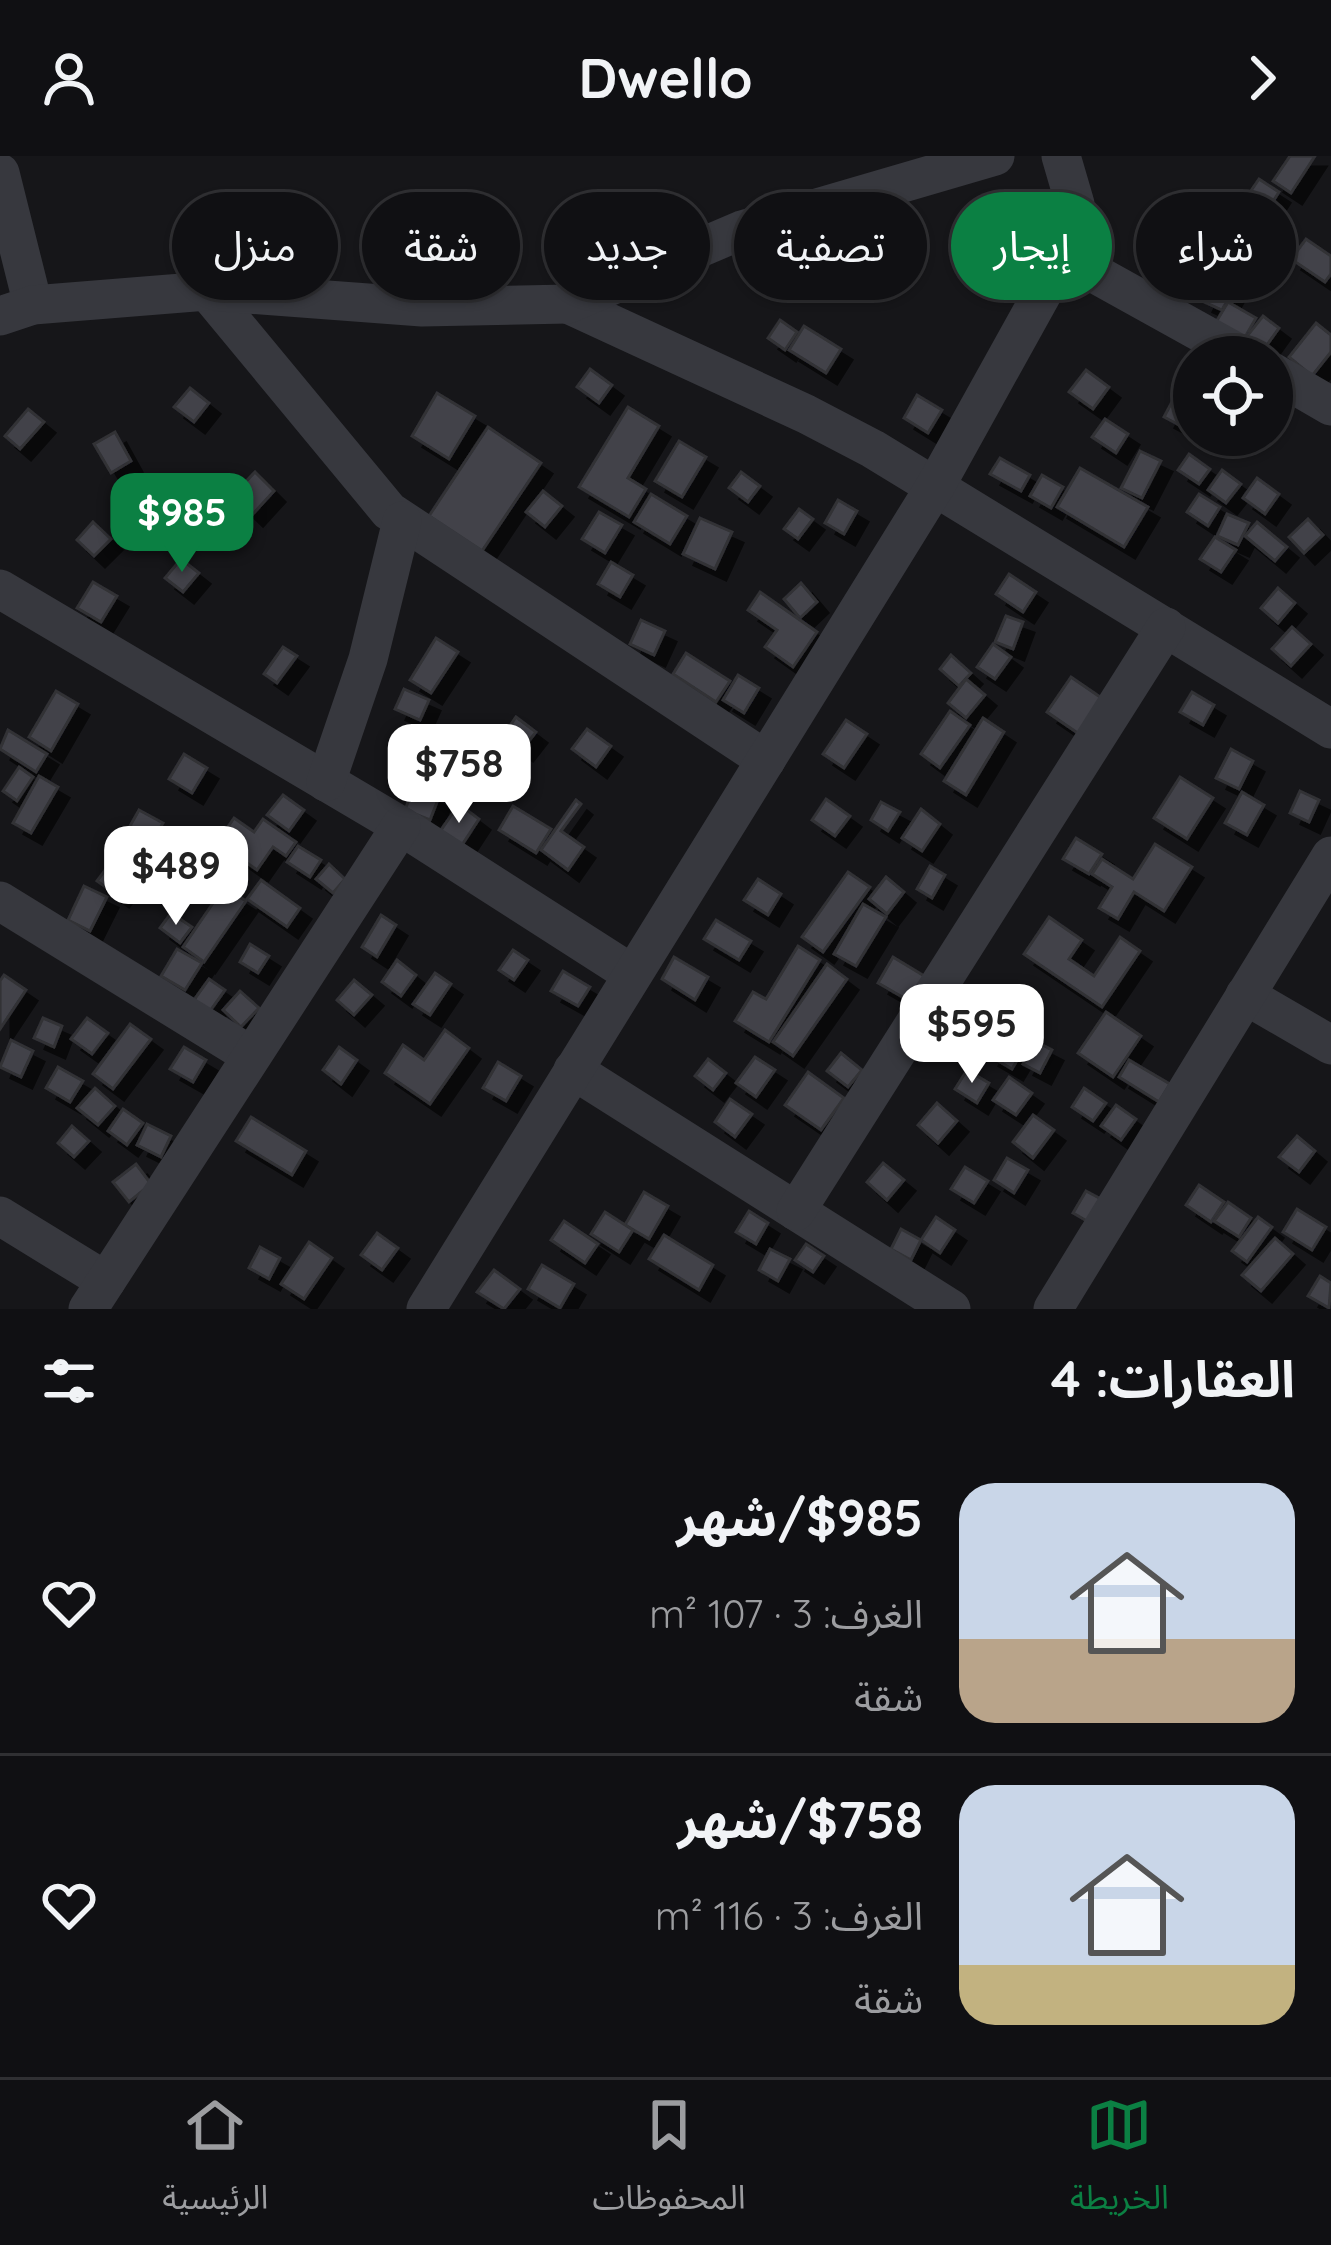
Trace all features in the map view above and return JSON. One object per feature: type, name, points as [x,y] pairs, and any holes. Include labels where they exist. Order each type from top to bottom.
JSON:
[{"type":"street","points":[[328,300],[422,307],[568,304],[742,230],[995,156]]},
{"type":"street","points":[[1061,156],[1073,192]]},
{"type":"street","points":[[0,173],[17,310],[172,294]]},
{"type":"street","points":[[1112,283],[1207,336]]},
{"type":"street","points":[[213,300],[389,512],[766,760]]},
{"type":"street","points":[[434,1306],[573,1070],[936,485],[1039,300]]},
{"type":"street","points":[[568,304],[806,414],[936,485],[1331,729]]},
{"type":"street","points":[[1293,378],[1325,388]]},
{"type":"street","points":[[326,782],[368,659],[402,521]]},
{"type":"street","points":[[0,589],[401,826],[632,974]]},
{"type":"street","points":[[796,1211],[1166,627]]},
{"type":"street","points":[[0,1216],[97,1295],[401,826]]},
{"type":"street","points":[[1053,1309],[1331,856]]},
{"type":"street","points":[[0,901],[250,1055]]},
{"type":"street","points":[[1245,995],[1331,1045]]},
{"type":"street","points":[[573,1070],[951,1309]]},
{"type":"building","points":[[1290,156],[1315,156],[1292,192],[1273,181]]},
{"type":"building","points":[[1259,179],[1279,192],[1250,192]]},
{"type":"building","points":[[1306,239],[1331,256],[1331,274],[1325,282],[1296,262],[1296,252]]},
{"type":"building","points":[[1202,300],[1228,300],[1222,310]]},
{"type":"building","points":[[1228,302],[1256,318],[1246,336],[1216,322]]},
{"type":"building","points":[[1263,316],[1279,328],[1273,336],[1247,336]]},
{"type":"building","points":[[780,320],[797,332],[785,350],[768,338]]},
{"type":"building","points":[[1316,323],[1331,335],[1331,352],[1312,376],[1293,360],[1293,352]]},
{"type":"building","points":[[804,326],[841,349],[826,373],[789,350]]},
{"type":"building","points":[[590,369],[612,385],[599,403],[577,387]]},
{"type":"building","points":[[1086,370],[1109,387],[1093,409],[1069,392]]},
{"type":"building","points":[[190,388],[209,403],[194,422],[174,407]]},
{"type":"building","points":[[437,393],[475,416],[449,459],[412,436]]},
{"type":"building","points":[[917,395],[942,410],[928,433],[904,418]]},
{"type":"building","points":[[1173,400],[1173,422],[1164,417]]},
{"type":"building","points":[[628,407],[659,426],[628,478],[646,489],[629,517],[579,487]]},
{"type":"building","points":[[28,409],[44,422],[20,449],[5,436]]},
{"type":"building","points":[[1105,419],[1128,434],[1116,453],[1092,437]]},
{"type":"building","points":[[488,427],[541,463],[482,551],[429,516]]},
{"type":"building","points":[[115,432],[131,461],[111,473],[94,444]]},
{"type":"building","points":[[679,441],[706,457],[682,497],[655,481]]},
{"type":"building","points":[[1140,451],[1161,461],[1142,498],[1121,488]]},
{"type":"building","points":[[1188,456],[1210,469],[1199,484],[1178,470]]},
{"type":"building","points":[[1000,458],[1030,475],[1021,491],[990,474]]},
{"type":"building","points":[[1080,468],[1148,507],[1124,547],[1057,507]]},
{"type":"building","points":[[1222,470],[1241,484],[1226,503],[1208,490]]},
{"type":"building","points":[[255,472],[274,491],[252,515],[232,496]]},
{"type":"building","points":[[741,472],[760,486],[748,502],[729,488]]},
{"type":"building","points":[[1042,475],[1063,487],[1051,508],[1030,496]]},
{"type":"building","points":[[146,477],[164,493],[149,511],[131,496]]},
{"type":"building","points":[[1257,478],[1279,494],[1265,514],[1243,498]]},
{"type":"building","points":[[201,483],[218,500],[205,513],[188,496]]},
{"type":"building","points":[[543,491],[562,506],[545,527],[526,512]]},
{"type":"building","points":[[651,494],[687,516],[670,544],[634,522]]},
{"type":"building","points":[[1199,494],[1220,507],[1208,526],[1187,512]]},
{"type":"building","points":[[838,500],[857,511],[844,534],[825,523]]},
{"type":"building","points":[[799,509],[813,519],[798,539],[784,529]]},
{"type":"building","points":[[599,512],[622,525],[605,553],[582,539]]},
{"type":"building","points":[[1227,514],[1249,523],[1238,545],[1217,536]]},
{"type":"building","points":[[700,518],[732,532],[715,569],[683,554]]},
{"type":"building","points":[[1308,519],[1323,535],[1304,553],[1289,537]]},
{"type":"building","points":[[93,522],[111,539],[94,556],[77,540]]},
{"type":"building","points":[[1257,522],[1287,547],[1275,561],[1245,536]]},
{"type":"building","points":[[1215,537],[1236,550],[1221,572],[1200,559]]},
{"type":"building","points":[[181,559],[199,573],[183,592],[165,578]]},
{"type":"building","points":[[611,562],[633,575],[620,597],[598,584]]},
{"type":"building","points":[[1009,574],[1036,592],[1023,612],[996,594]]},
{"type":"building","points":[[93,582],[117,596],[101,622],[77,608]]},
{"type":"building","points":[[801,583],[817,602],[800,618],[784,599]]},
{"type":"building","points":[[1278,588],[1295,603],[1278,623],[1261,608]]},
{"type":"building","points":[[760,592],[817,632],[793,667],[765,647],[777,630],[748,610]]},
{"type":"building","points":[[1006,616],[1023,622],[1013,649],[995,642]]},
{"type":"building","points":[[641,620],[665,631],[654,655],[630,644]]},
{"type":"building","points":[[1292,627],[1311,644],[1291,666],[1272,649]]},
{"type":"building","points":[[436,638],[458,652],[431,693],[410,680]]},
{"type":"building","points":[[993,644],[1011,657],[995,679],[977,667]]},
{"type":"building","points":[[283,647],[297,656],[277,683],[264,674]]},
{"type":"building","points":[[686,653],[730,681],[716,702],[673,674]]},
{"type":"building","points":[[951,655],[971,673],[959,686],[940,669]]},
{"type":"building","points":[[738,675],[759,688],[744,713],[723,700]]},
{"type":"building","points":[[1071,677],[1103,699],[1079,734],[1047,712]]},
{"type":"building","points":[[966,679],[985,695],[966,718],[948,703]]},
{"type":"building","points":[[404,689],[429,700],[420,720],[395,709]]},
{"type":"building","points":[[56,691],[78,704],[51,751],[29,737]]},
{"type":"building","points":[[1192,692],[1214,705],[1203,725],[1180,712]]},
{"type":"building","points":[[950,711],[970,725],[940,768],[921,754]]},
{"type":"building","points":[[516,717],[536,732],[522,750],[503,736]]},
{"type":"building","points":[[983,718],[1004,732],[966,795],[944,781]]},
{"type":"building","points":[[846,720],[867,734],[844,768],[823,754]]},
{"type":"building","points":[[469,728],[487,740],[471,764],[452,752]]},
{"type":"building","points":[[587,729],[611,746],[596,767],[572,749]]},
{"type":"building","points":[[8,730],[47,754],[36,772],[0,749]]},
{"type":"building","points":[[495,740],[513,753],[499,773],[481,761]]},
{"type":"building","points":[[1231,749],[1253,761],[1239,789],[1216,778]]},
{"type":"building","points":[[184,754],[207,768],[192,793],[169,779]]},
{"type":"building","points":[[444,759],[463,774],[447,796],[428,781]]},
{"type":"building","points":[[19,767],[33,777],[17,801],[3,791]]},
{"type":"building","points":[[39,776],[58,787],[31,833],[13,823]]},
{"type":"building","points":[[1180,777],[1213,798],[1187,839],[1154,818]]},
{"type":"building","points":[[414,786],[439,797],[430,820],[405,810]]},
{"type":"building","points":[[1300,791],[1319,800],[1309,822],[1290,813]]},
{"type":"building","points":[[1242,792],[1264,805],[1247,835],[1225,823]]},
{"type":"building","points":[[283,795],[304,810],[289,831],[267,815]]},
{"type":"building","points":[[826,799],[850,816],[835,836],[812,820]]},
{"type":"building","points":[[576,800],[581,804],[561,831],[584,847],[568,870],[541,850]]},
{"type":"building","points":[[881,802],[900,812],[888,831],[871,820]]},
{"type":"building","points":[[459,804],[479,819],[460,848],[439,833]]},
{"type":"building","points":[[513,806],[551,829],[536,853],[499,830]]},
{"type":"building","points":[[921,809],[940,824],[922,851],[902,838]]},
{"type":"building","points":[[139,810],[163,823],[153,840],[130,826]]},
{"type":"building","points":[[234,818],[254,832],[263,819],[296,842],[286,856],[273,847],[257,870],[236,855],[222,876],[203,863]]},
{"type":"building","points":[[1076,838],[1102,854],[1089,874],[1063,859]]},
{"type":"building","points":[[1155,844],[1192,867],[1164,911],[1134,892],[1118,919],[1099,908],[1112,887],[1092,874],[1102,859],[1133,879]]},
{"type":"building","points":[[298,846],[321,860],[310,877],[287,862]]},
{"type":"building","points":[[165,847],[211,873],[200,890],[155,863]]},
{"type":"building","points":[[114,858],[135,873],[118,896],[97,881]]},
{"type":"building","points":[[329,864],[345,879],[333,893],[316,879]]},
{"type":"building","points":[[930,866],[945,875],[932,898],[917,889]]},
{"type":"building","points":[[848,872],[870,887],[823,952],[802,937]]},
{"type":"building","points":[[886,877],[904,892],[887,914],[869,899]]},
{"type":"building","points":[[758,879],[781,894],[768,915],[744,900]]},
{"type":"building","points":[[261,880],[300,908],[287,927],[247,899]]},
{"type":"building","points":[[84,886],[107,897],[90,931],[68,920]]},
{"type":"building","points":[[224,887],[246,901],[204,962],[183,947]]},
{"type":"building","points":[[863,904],[886,917],[856,966],[834,954]]},
{"type":"building","points":[[171,913],[192,927],[180,943],[160,928]]},
{"type":"building","points":[[381,915],[396,925],[377,957],[362,947]]},
{"type":"building","points":[[1049,917],[1082,940],[1069,959],[1094,976],[1120,937],[1140,951],[1102,1007],[1024,954]]},
{"type":"building","points":[[716,920],[751,941],[739,960],[704,939]]},
{"type":"building","points":[[250,944],[269,956],[258,973],[240,962]]},
{"type":"building","points":[[798,946],[820,960],[769,1042],[735,1021],[753,992],[766,999]]},
{"type":"building","points":[[177,949],[202,963],[185,990],[161,976]]},
{"type":"building","points":[[513,950],[528,960],[514,980],[499,970]]},
{"type":"building","points":[[674,957],[708,977],[695,1000],[662,979]]},
{"type":"building","points":[[893,957],[926,977],[911,1002],[878,983]]},
{"type":"building","points":[[397,960],[416,975],[401,996],[382,982]]},
{"type":"building","points":[[827,964],[847,979],[793,1056],[773,1042]]},
{"type":"building","points":[[563,971],[590,987],[578,1006],[551,991]]},
{"type":"building","points":[[435,973],[451,984],[430,1015],[413,1004]]},
{"type":"building","points":[[4,975],[26,990],[0,1029],[0,981]]},
{"type":"building","points":[[209,979],[225,990],[210,1011],[194,1000]]},
{"type":"building","points":[[354,980],[372,995],[354,1015],[337,1000]]},
{"type":"building","points":[[240,991],[259,1008],[241,1027],[223,1010]]},
{"type":"building","points":[[1106,1012],[1141,1036],[1113,1077],[1078,1053]]},
{"type":"building","points":[[43,1018],[62,1026],[54,1047],[34,1038]]},
{"type":"building","points":[[87,1018],[108,1033],[92,1054],[71,1039]]},
{"type":"building","points":[[130,1024],[151,1039],[113,1089],[93,1074]]},
{"type":"building","points":[[445,1030],[469,1048],[430,1104],[385,1073],[403,1045],[424,1060]]},
{"type":"building","points":[[1000,1033],[1025,1047],[1012,1069],[988,1055]]},
{"type":"building","points":[[11,1040],[33,1051],[21,1077],[0,1067]]},
{"type":"building","points":[[1035,1041],[1052,1050],[1040,1073],[1023,1064]]},
{"type":"building","points":[[184,1047],[206,1060],[193,1082],[170,1069]]},
{"type":"building","points":[[339,1047],[357,1060],[341,1084],[323,1070]]},
{"type":"building","points":[[841,1053],[862,1070],[848,1087],[827,1071]]},
{"type":"building","points":[[755,1057],[775,1070],[756,1097],[736,1083]]},
{"type":"building","points":[[708,1059],[726,1073],[713,1090],[695,1076]]},
{"type":"building","points":[[1129,1060],[1170,1084],[1159,1102],[1119,1077]]},
{"type":"building","points":[[498,1062],[521,1076],[506,1101],[483,1088]]},
{"type":"building","points":[[58,1067],[83,1081],[70,1102],[46,1088]]},
{"type":"building","points":[[967,1070],[989,1083],[977,1103],[955,1089]]},
{"type":"building","points":[[808,1072],[844,1098],[821,1130],[785,1105]]},
{"type":"building","points":[[1009,1077],[1032,1093],[1016,1115],[993,1100]]},
{"type":"building","points":[[95,1088],[115,1106],[98,1125],[77,1108]]},
{"type":"building","points":[[1084,1088],[1106,1103],[1093,1121],[1072,1107]]},
{"type":"building","points":[[730,1099],[752,1114],[735,1137],[715,1122]]},
{"type":"building","points":[[937,1103],[957,1121],[938,1143],[918,1125]]},
{"type":"building","points":[[1116,1105],[1136,1119],[1121,1140],[1101,1126]]},
{"type":"building","points":[[123,1109],[143,1123],[127,1145],[108,1131]]},
{"type":"building","points":[[1033,1115],[1054,1130],[1033,1158],[1013,1142]]},
{"type":"building","points":[[251,1117],[306,1151],[292,1175],[236,1141]]},
{"type":"building","points":[[147,1124],[171,1136],[161,1157],[137,1145]]},
{"type":"building","points":[[72,1126],[89,1141],[74,1157],[58,1143]]},
{"type":"building","points":[[1297,1136],[1315,1151],[1299,1172],[1279,1157]]},
{"type":"building","points":[[1007,1158],[1028,1170],[1014,1193],[994,1180]]},
{"type":"building","points":[[883,1163],[904,1180],[887,1200],[867,1182]]},
{"type":"building","points":[[136,1164],[151,1184],[129,1202],[113,1182]]},
{"type":"building","points":[[965,1167],[988,1181],[974,1203],[951,1189]]},
{"type":"building","points":[[1199,1185],[1224,1202],[1211,1222],[1186,1205]]},
{"type":"building","points":[[1086,1191],[1105,1201],[1092,1224],[1073,1213]]},
{"type":"building","points":[[644,1192],[668,1206],[649,1239],[625,1225]]},
{"type":"building","points":[[1228,1202],[1251,1218],[1239,1237],[1214,1221]]},
{"type":"building","points":[[1297,1209],[1326,1227],[1312,1250],[1283,1232]]},
{"type":"building","points":[[749,1211],[768,1223],[756,1244],[736,1232]]},
{"type":"building","points":[[605,1212],[633,1230],[619,1252],[591,1234]]},
{"type":"building","points":[[936,1217],[955,1230],[940,1253],[921,1240]]},
{"type":"building","points":[[1258,1217],[1272,1227],[1247,1262],[1232,1251]]},
{"type":"building","points":[[564,1221],[598,1244],[585,1263],[551,1240]]},
{"type":"building","points":[[901,1229],[921,1240],[911,1260],[891,1249]]},
{"type":"building","points":[[377,1233],[398,1248],[382,1270],[361,1255]]},
{"type":"building","points":[[664,1235],[713,1265],[699,1290],[649,1259]]},
{"type":"building","points":[[1275,1238],[1293,1254],[1261,1291],[1242,1275]]},
{"type":"building","points":[[309,1242],[332,1258],[304,1299],[281,1284]]},
{"type":"building","points":[[806,1244],[824,1256],[813,1272],[795,1260]]},
{"type":"building","points":[[260,1247],[280,1258],[269,1279],[249,1268]]},
{"type":"building","points":[[770,1249],[790,1259],[778,1281],[759,1270]]},
{"type":"building","points":[[542,1265],[574,1284],[560,1308],[528,1289]]},
{"type":"building","points":[[494,1270],[520,1289],[504,1309],[477,1292]]},
{"type":"building","points":[[1320,1276],[1331,1283],[1329,1308],[1308,1296]]}]
